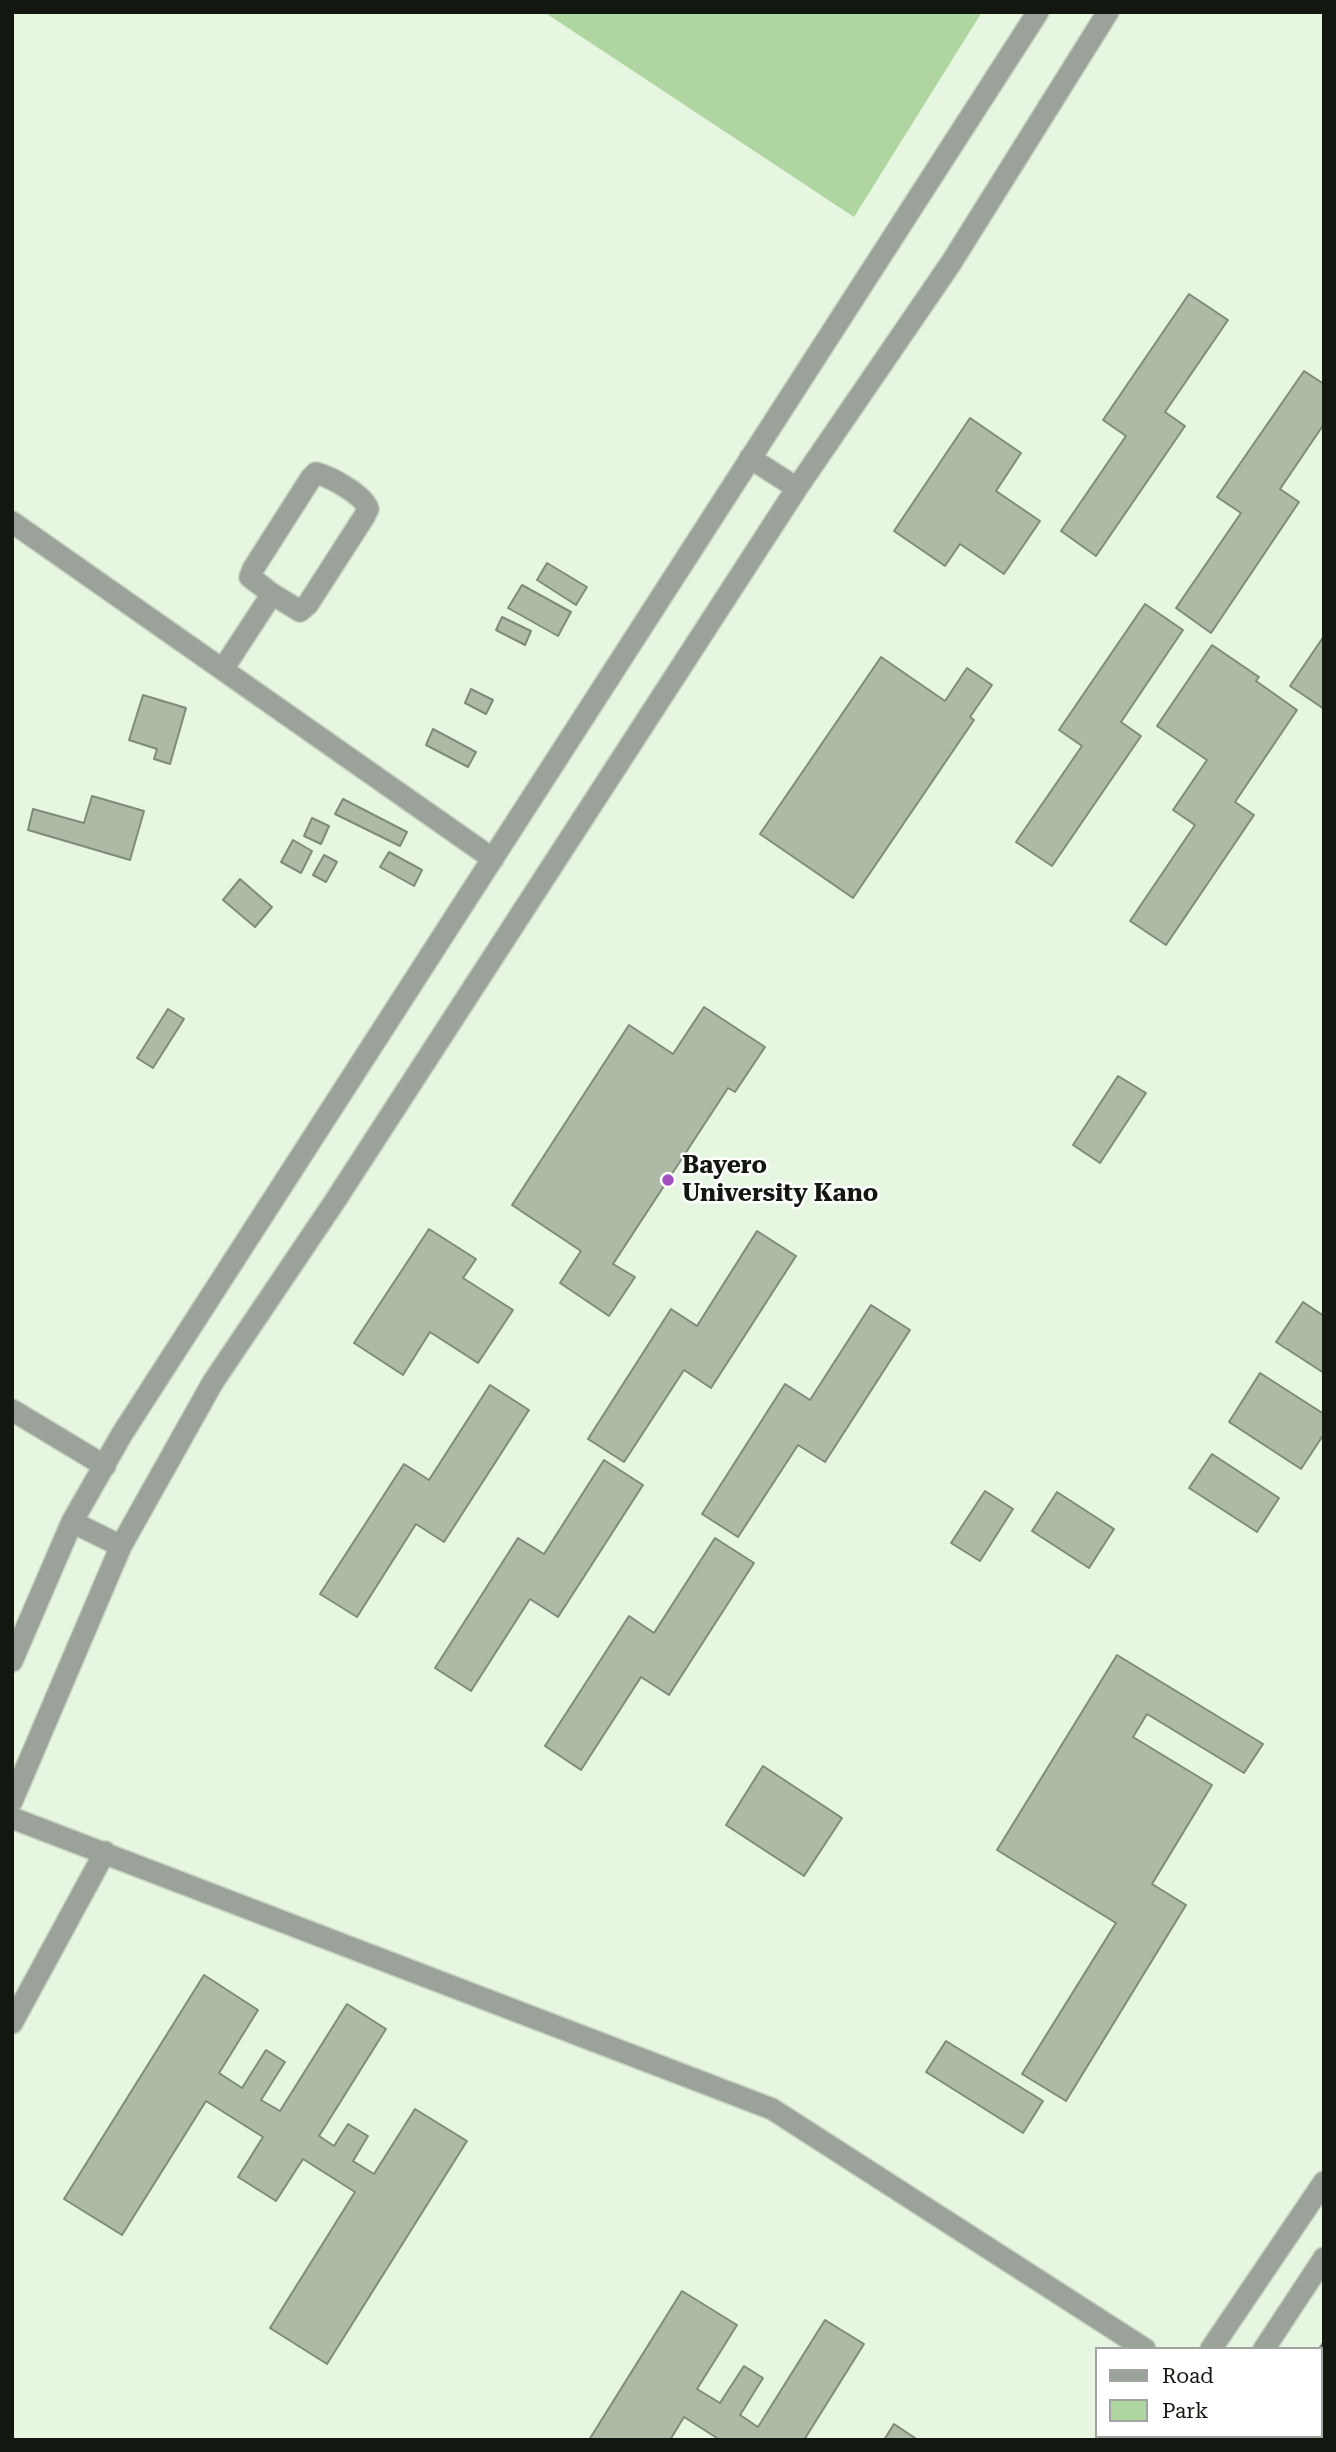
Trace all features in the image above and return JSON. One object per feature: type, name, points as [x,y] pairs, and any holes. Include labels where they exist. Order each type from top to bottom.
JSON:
[{"type":"street","points":[[12,1661],[72,1522],[181,1341],[1038,12]]},
{"type":"street","points":[[12,1801],[121,1546],[213,1381],[342,1189],[797,488],[951,263],[1108,12]]},
{"type":"street","points":[[750,458],[797,488]]},
{"type":"street","points":[[316,473],[326,476],[366,501],[368,509],[364,517],[308,604],[300,611],[295,610],[272,594],[250,577],[316,473]]},
{"type":"street","points":[[12,522],[494,859]]},
{"type":"street","points":[[223,669],[272,594]]},
{"type":"street","points":[[12,1410],[105,1466]]},
{"type":"street","points":[[72,1522],[121,1546]]},
{"type":"street","points":[[12,1818],[772,2109],[1142,2347]]},
{"type":"street","points":[[12,2023],[105,1852]]},
{"type":"street","points":[[1212,2347],[1324,2182]]},
{"type":"street","points":[[1265,2347],[1324,2258]]},
{"type":"green space","points":[[544,12],[982,12],[854,217]]},
{"type":"building","points":[[1189,294],[1228,320],[1165,412],[1185,426],[1096,556],[1061,531],[1126,436],[1103,420]]},
{"type":"building","points":[[1304,371],[1324,384],[1324,424],[1280,489],[1299,502],[1211,633],[1176,608],[1241,513],[1217,497]]},
{"type":"building","points":[[970,418],[1021,453],[996,491],[1040,521],[1004,574],[960,544],[945,566],[894,531]]},
{"type":"building","points":[[547,563],[587,587],[576,605],[537,580]]},
{"type":"building","points":[[522,585],[571,612],[558,636],[508,608]]},
{"type":"building","points":[[1145,604],[1183,630],[1121,722],[1141,736],[1052,866],[1016,842],[1082,746],[1059,730]]},
{"type":"building","points":[[502,617],[531,631],[525,645],[496,630]]},
{"type":"building","points":[[1324,636],[1324,709],[1290,686]]},
{"type":"building","points":[[1212,645],[1259,677],[1256,681],[1297,710],[1235,802],[1254,815],[1166,945],[1130,921],[1195,825],[1173,810],[1207,760],[1157,726]]},
{"type":"building","points":[[881,657],[945,701],[967,668],[992,685],[970,717],[974,720],[853,898],[760,834]]},
{"type":"building","points":[[471,689],[493,700],[486,714],[465,703]]},
{"type":"building","points":[[143,695],[186,708],[170,764],[154,759],[157,749],[129,740]]},
{"type":"building","points":[[433,729],[476,752],[468,767],[426,745]]},
{"type":"building","points":[[92,796],[144,811],[130,860],[28,830],[33,809],[84,823]]},
{"type":"building","points":[[343,799],[407,832],[400,846],[335,814]]},
{"type":"building","points":[[312,818],[329,826],[321,844],[304,836]]},
{"type":"building","points":[[293,840],[312,851],[301,873],[281,862]]},
{"type":"building","points":[[389,852],[422,870],[414,886],[380,867]]},
{"type":"building","points":[[324,855],[337,862],[326,882],[313,875]]},
{"type":"building","points":[[240,879],[272,907],[255,927],[223,900]]},
{"type":"building","points":[[704,1007],[765,1047],[735,1092],[728,1088],[613,1264],[635,1277],[609,1316],[560,1283],[581,1251],[512,1205],[629,1025],[673,1054]]},
{"type":"building","points":[[168,1009],[184,1019],[153,1068],[137,1058]]},
{"type":"building","points":[[1118,1076],[1146,1093],[1100,1163],[1073,1145]]},
{"type":"building","points":[[429,1229],[476,1259],[463,1278],[513,1310],[478,1363],[430,1332],[403,1375],[354,1343]]},
{"type":"building","points":[[757,1231],[796,1256],[711,1388],[684,1370],[624,1462],[588,1439],[671,1309],[697,1326]]},
{"type":"building","points":[[1303,1302],[1324,1316],[1324,1373],[1276,1342]]},
{"type":"building","points":[[871,1305],[910,1330],[825,1462],[798,1445],[738,1537],[702,1514],[785,1384],[810,1400]]},
{"type":"building","points":[[1260,1373],[1324,1414],[1324,1434],[1301,1469],[1229,1422]]},
{"type":"building","points":[[490,1385],[529,1410],[444,1542],[416,1524],[357,1617],[320,1594],[404,1464],[429,1480]]},
{"type":"building","points":[[1212,1454],[1279,1498],[1257,1532],[1189,1488]]},
{"type":"building","points":[[604,1460],[643,1485],[558,1617],[530,1599],[471,1691],[435,1668],[518,1538],[544,1554]]},
{"type":"building","points":[[985,1491],[1013,1509],[980,1561],[951,1543]]},
{"type":"building","points":[[1057,1492],[1114,1529],[1089,1568],[1032,1531]]},
{"type":"building","points":[[715,1538],[754,1563],[669,1695],[641,1677],[581,1770],[545,1746],[629,1616],[654,1633]]},
{"type":"building","points":[[1117,1655],[1263,1744],[1244,1773],[1147,1714],[1133,1737],[1212,1785],[1152,1884],[1186,1905],[1066,2101],[1022,2074],[1116,1923],[997,1850]]},
{"type":"building","points":[[763,1766],[842,1818],[804,1876],[726,1825]]},
{"type":"building","points":[[204,1975],[258,2010],[219,2073],[242,2088],[266,2050],[285,2062],[261,2100],[280,2111],[347,2004],[386,2029],[319,2136],[334,2146],[348,2124],[368,2136],[353,2161],[374,2174],[415,2109],[467,2141],[327,2364],[270,2328],[355,2192],[303,2159],[276,2201],[238,2177],[263,2137],[206,2101],[122,2235],[64,2199]]},
{"type":"building","points":[[946,2041],[1043,2101],[1023,2133],[926,2072]]},
{"type":"building","points":[[682,2291],[737,2325],[697,2389],[720,2403],[744,2366],[763,2378],[740,2415],[758,2427],[825,2320],[864,2344],[804,2440],[720,2440],[684,2417],[670,2440],[589,2440]]},
{"type":"building","points":[[1324,2341],[1324,2418],[1322,2417],[1320,2347]]},
{"type":"building","points":[[894,2424],[918,2440],[884,2440]]},
{"type":"place","name":"Bayero University Kano","points":[[668,1180]]}]
